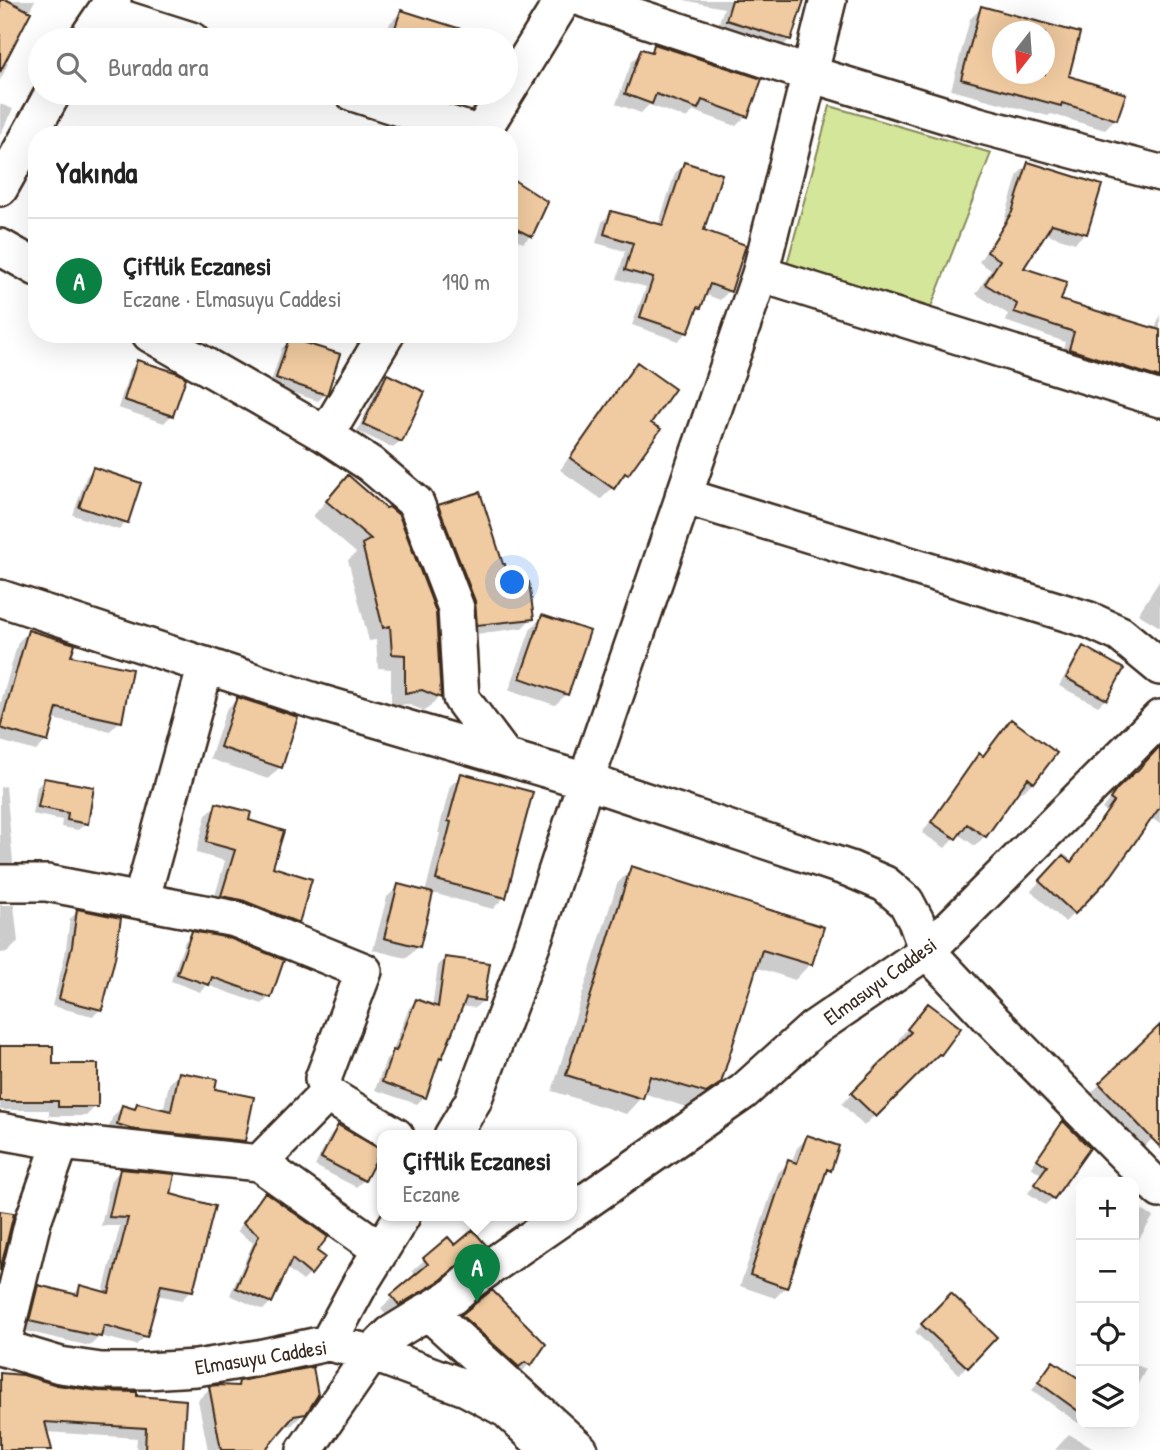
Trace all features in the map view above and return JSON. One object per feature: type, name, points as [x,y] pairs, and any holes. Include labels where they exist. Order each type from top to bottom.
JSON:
[{"type":"street","points":[[518,73],[563,0]]},
{"type":"street","points":[[586,0],[810,74],[978,125],[1160,173]]},
{"type":"street","points":[[456,1130],[473,1101],[535,936],[760,274],[828,0]]},
{"type":"street","points":[[102,18],[142,28]]},
{"type":"street","points":[[35,126],[46,105]]},
{"type":"street","points":[[390,105],[455,126]]},
{"type":"street","points":[[485,126],[498,105]]},
{"type":"street","points":[[0,188],[28,138]]},
{"type":"street","points":[[0,247],[28,263]]},
{"type":"street","points":[[760,274],[1160,399]]},
{"type":"street","points":[[166,343],[326,435],[370,464],[416,503],[456,608],[461,698],[505,757]]},
{"type":"street","points":[[326,435],[382,343]]},
{"type":"street","points":[[683,496],[1089,620],[1120,634],[1160,667]]},
{"type":"street","points":[[0,598],[311,700],[586,780],[850,869],[885,884],[906,902],[927,951],[989,1018],[1160,1190]]},
{"type":"street","points":[[141,901],[206,665]]},
{"type":"street","name":"Elmasuyu Caddesi","points":[[577,1208],[743,1092],[813,1030],[927,951],[1160,718]]},
{"type":"street","points":[[0,883],[47,883],[235,919],[363,971],[323,1079],[327,1094],[386,1130]]},
{"type":"street","points":[[259,1163],[327,1094]]},
{"type":"street","points":[[0,1131],[61,1142],[259,1163],[381,1251]]},
{"type":"street","points":[[1,1348],[33,1222],[61,1142]]},
{"type":"street","points":[[328,1343],[399,1221]]},
{"type":"street","points":[[305,1450],[372,1353],[391,1334],[453,1296],[470,1281],[557,1221]]},
{"type":"street","points":[[427,1311],[580,1450]]},
{"type":"street","name":"Elmasuyu Caddesi","points":[[1,1348],[60,1365],[101,1371],[147,1371],[196,1368],[328,1343],[372,1353],[466,1388],[507,1410],[549,1450]]},
{"type":"green space","points":[[830,106],[991,153],[931,307],[787,264]]},
{"type":"building","points":[[0,0],[7,0],[31,12],[0,72]]},
{"type":"building","points":[[732,0],[804,0],[791,40],[726,20]]},
{"type":"building","points":[[981,6],[1036,21],[992,21],[992,84],[1055,84],[1055,26],[1080,33],[1069,76],[1126,94],[1117,120],[1062,103],[1061,106],[961,79]]},
{"type":"building","points":[[401,10],[458,28],[395,28]]},
{"type":"building","points":[[654,44],[762,79],[748,117],[702,100],[698,109],[656,94],[652,104],[625,94],[641,49],[652,52]]},
{"type":"building","points":[[684,162],[722,174],[704,230],[746,245],[731,292],[710,284],[688,333],[640,317],[653,278],[625,270],[633,243],[604,234],[611,211],[663,225]]},
{"type":"building","points":[[1028,162],[1102,185],[1087,234],[1052,224],[1024,268],[1067,282],[1061,300],[1160,330],[1160,378],[1069,349],[1074,332],[1014,312],[1017,304],[985,284],[1000,260],[987,252],[1012,212]]},
{"type":"building","points":[[518,183],[548,202],[532,237],[518,230]]},
{"type":"building","points":[[287,343],[305,343],[340,354],[327,395],[276,378]]},
{"type":"building","points":[[137,360],[186,378],[173,416],[124,400]]},
{"type":"building","points":[[637,362],[675,389],[651,423],[661,429],[628,475],[625,473],[614,489],[570,458]]},
{"type":"building","points":[[387,374],[425,392],[402,442],[363,424]]},
{"type":"building","points":[[93,467],[141,483],[128,523],[79,507]]},
{"type":"building","points":[[348,475],[386,508],[389,507],[399,515],[436,612],[441,698],[422,690],[405,693],[405,655],[392,654],[390,626],[383,628],[362,544],[371,539],[326,501]]},
{"type":"building","points":[[480,492],[505,564],[508,584],[529,582],[534,619],[477,625],[475,601],[438,505]]},
{"type":"building","points":[[542,615],[590,631],[568,695],[520,678]]},
{"type":"building","points":[[28,630],[75,644],[71,656],[132,669],[122,722],[57,708],[48,742],[0,728]]},
{"type":"building","points":[[1083,646],[1124,669],[1107,700],[1066,678]]},
{"type":"building","points":[[237,697],[298,717],[282,768],[220,747]]},
{"type":"building","points":[[1011,719],[1057,753],[1034,783],[1028,778],[986,837],[967,824],[956,839],[931,822],[979,753],[983,756]]},
{"type":"building","points":[[1160,746],[1160,807],[1111,876],[1075,914],[1039,881],[1063,855],[1071,862],[1114,802],[1110,799],[1117,789]]},
{"type":"building","points":[[461,773],[533,792],[506,898],[436,880]]},
{"type":"building","points":[[44,778],[94,787],[88,824],[67,820],[68,813],[38,807]]},
{"type":"building","points":[[216,803],[251,812],[249,820],[284,831],[273,867],[312,879],[299,923],[242,900],[221,896],[235,850],[206,842]]},
{"type":"building","points":[[631,866],[824,927],[812,965],[762,950],[721,1083],[706,1093],[650,1076],[643,1099],[566,1075]]},
{"type":"building","points":[[398,884],[433,893],[420,947],[384,938]]},
{"type":"building","points":[[77,909],[121,918],[115,958],[102,1010],[59,999],[72,946]]},
{"type":"building","points":[[192,931],[229,938],[284,960],[271,998],[212,977],[209,985],[177,974]]},
{"type":"building","points":[[445,957],[490,963],[484,1001],[466,998],[442,1058],[440,1057],[426,1098],[382,1082],[416,999],[438,1007]]},
{"type":"building","points":[[928,1003],[961,1028],[941,1055],[939,1054],[876,1117],[851,1093],[911,1032],[907,1029]]},
{"type":"building","points":[[1160,1025],[1160,1147],[1099,1083]]},
{"type":"building","points":[[0,1046],[53,1046],[53,1064],[98,1064],[98,1107],[58,1107],[58,1101],[0,1101]]},
{"type":"building","points":[[179,1072],[217,1079],[215,1089],[254,1097],[245,1141],[129,1129],[117,1124],[122,1105],[135,1109],[137,1103],[171,1111]]},
{"type":"building","points":[[1063,1121],[1090,1148],[1054,1199],[1034,1184],[1047,1166],[1037,1159]]},
{"type":"building","points":[[338,1125],[377,1148],[377,1158],[365,1181],[321,1158]]},
{"type":"building","points":[[807,1135],[839,1146],[831,1171],[827,1169],[787,1288],[750,1275],[788,1160],[797,1163]]},
{"type":"building","points":[[120,1169],[175,1174],[171,1194],[215,1206],[193,1291],[161,1285],[147,1337],[104,1325],[101,1337],[29,1321],[38,1285],[78,1295],[80,1285],[109,1293],[128,1218],[109,1217]]},
{"type":"building","points":[[265,1192],[328,1237],[317,1251],[325,1257],[311,1275],[292,1259],[272,1303],[236,1288],[259,1235],[243,1223]]},
{"type":"building","points":[[0,1211],[14,1213],[0,1271]]},
{"type":"building","points":[[473,1230],[486,1245],[441,1280],[399,1305],[391,1295],[428,1264],[423,1258],[448,1237],[455,1245]]},
{"type":"building","points":[[492,1290],[546,1344],[531,1366],[525,1362],[519,1367],[461,1315]]},
{"type":"building","points":[[951,1293],[997,1337],[968,1368],[921,1324]]},
{"type":"building","points":[[1053,1361],[1076,1377],[1076,1409],[1038,1382]]},
{"type":"building","points":[[313,1367],[318,1395],[306,1414],[294,1416],[265,1450],[221,1450],[209,1386],[238,1386],[239,1381]]},
{"type":"building","points":[[0,1373],[23,1375],[57,1385],[98,1391],[137,1392],[137,1396],[186,1400],[183,1450],[145,1450],[146,1428],[45,1422],[52,1450],[0,1450]]},
{"type":"place","name":"Çiftlik Eczanesi","points":[[477,1302]]}]
